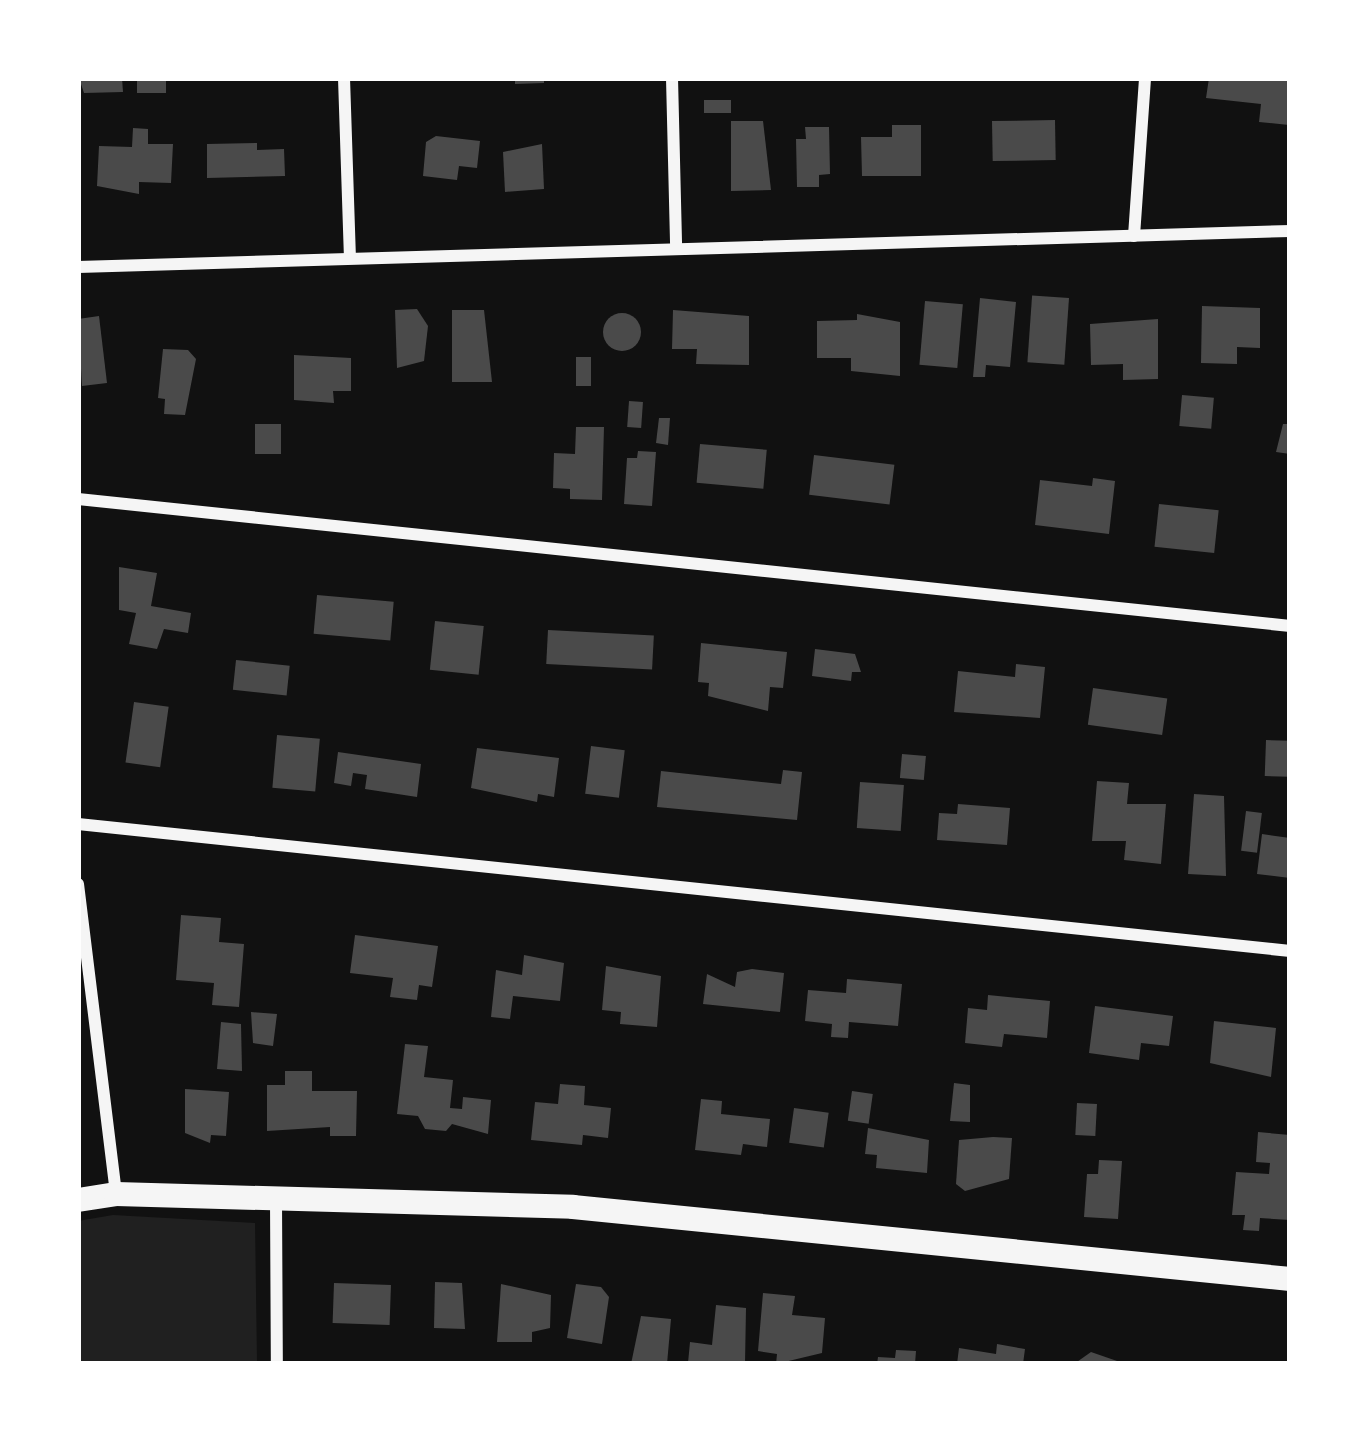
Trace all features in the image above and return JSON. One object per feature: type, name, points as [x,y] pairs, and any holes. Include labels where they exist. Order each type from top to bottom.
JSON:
[{"type":"main road","points":[[78,1200],[116,1194],[573,1208],[1290,1279]]},
{"type":"street","points":[[344,78],[350,256]]},
{"type":"street","points":[[672,78],[676,247]]},
{"type":"street","points":[[1134,236],[1144,78]]},
{"type":"street","points":[[78,267],[1290,231]]},
{"type":"street","points":[[78,499],[1290,626]]},
{"type":"street","points":[[78,824],[1290,951]]},
{"type":"street","points":[[78,884],[116,1194]]},
{"type":"street","points":[[276,1200],[277,1364]]},
{"type":"shaded area","points":[[113,1215],[255,1223],[257,1364],[78,1364],[78,1221]]},
{"type":"building","points":[[79,78],[122,78],[123,92],[84,93]]},
{"type":"building","points":[[137,78],[166,78],[166,93],[137,93]]},
{"type":"building","points":[[515,78],[544,78],[544,83],[515,84]]},
{"type":"building","points":[[1209,78],[1290,78],[1289,125],[1259,122],[1261,104],[1206,98]]},
{"type":"building","points":[[704,100],[731,100],[731,113],[704,113]]},
{"type":"building","points":[[1055,120],[1056,160],[993,161],[992,121]]},
{"type":"building","points":[[731,121],[763,121],[771,190],[731,191]]},
{"type":"building","points":[[892,125],[921,125],[921,176],[862,176],[861,137],[892,137]]},
{"type":"building","points":[[805,127],[829,127],[830,174],[819,175],[819,187],[797,187],[796,139],[806,139]]},
{"type":"building","points":[[133,128],[148,129],[148,144],[173,144],[171,183],[139,182],[139,194],[97,186],[99,146],[132,147]]},
{"type":"building","points":[[436,136],[480,141],[477,168],[459,166],[457,180],[423,176],[426,142]]},
{"type":"building","points":[[257,143],[257,150],[284,149],[285,176],[207,178],[207,144]]},
{"type":"building","points":[[542,144],[544,189],[505,192],[503,152]]},
{"type":"building","points":[[1032,295],[1069,298],[1064,365],[1027,362]]},
{"type":"building","points":[[980,298],[1016,302],[1010,367],[986,365],[985,377],[973,377]]},
{"type":"building","points":[[925,301],[963,304],[957,368],[919,365]]},
{"type":"building","points":[[1202,306],[1260,308],[1260,348],[1237,347],[1237,364],[1201,363]]},
{"type":"building","points":[[417,309],[428,326],[424,361],[397,368],[395,310]]},
{"type":"building","points":[[452,310],[484,310],[492,382],[452,382]]},
{"type":"building","points":[[673,310],[749,316],[749,365],[696,364],[697,349],[672,349]]},
{"type":"building","points":[[622,313],[636,318],[641,332],[636,346],[622,351],[608,346],[603,332],[608,318]]},
{"type":"building","points":[[857,314],[900,322],[900,376],[851,371],[851,358],[817,358],[817,321],[857,320]]},
{"type":"building","points":[[99,316],[107,383],[82,386],[78,319]]},
{"type":"building","points":[[1158,319],[1158,379],[1123,380],[1123,364],[1091,365],[1090,324]]},
{"type":"building","points":[[163,349],[188,350],[196,359],[185,415],[164,414],[165,399],[158,398]]},
{"type":"building","points":[[294,355],[351,358],[351,391],[333,391],[334,403],[294,400]]},
{"type":"building","points":[[576,357],[591,357],[591,386],[576,386]]},
{"type":"building","points":[[1182,395],[1214,398],[1211,429],[1179,426]]},
{"type":"building","points":[[629,401],[643,402],[641,428],[627,427]]},
{"type":"building","points":[[659,418],[670,418],[668,445],[656,443]]},
{"type":"building","points":[[255,424],[281,424],[281,454],[255,454]]},
{"type":"building","points":[[1283,424],[1290,424],[1290,454],[1276,452]]},
{"type":"building","points":[[576,427],[604,427],[602,500],[570,499],[570,489],[553,488],[554,453],[575,454]]},
{"type":"building","points":[[700,444],[767,450],[763,489],[697,483]]},
{"type":"building","points":[[638,451],[656,452],[652,506],[624,504],[627,458],[637,458]]},
{"type":"building","points":[[814,455],[894,465],[890,505],[809,495]]},
{"type":"building","points":[[1093,478],[1115,481],[1109,534],[1035,525],[1040,480],[1092,486]]},
{"type":"building","points":[[1159,504],[1219,510],[1214,553],[1155,547]]},
{"type":"building","points":[[119,567],[157,573],[151,606],[191,613],[188,633],[164,629],[157,649],[129,644],[136,613],[119,610]]},
{"type":"building","points":[[317,595],[394,602],[390,641],[314,634]]},
{"type":"building","points":[[435,621],[484,626],[479,675],[430,670]]},
{"type":"building","points":[[548,630],[654,636],[652,670],[546,664]]},
{"type":"building","points":[[701,643],[787,652],[783,688],[770,687],[768,711],[708,696],[709,683],[698,682]]},
{"type":"building","points":[[815,649],[855,654],[861,672],[852,672],[851,681],[812,676]]},
{"type":"building","points":[[236,660],[290,666],[287,695],[233,690]]},
{"type":"building","points":[[1016,664],[1045,667],[1040,718],[954,712],[958,671],[1015,677]]},
{"type":"building","points":[[1093,688],[1167,698],[1162,735],[1088,725]]},
{"type":"building","points":[[134,702],[169,707],[160,767],[126,762]]},
{"type":"building","points":[[277,735],[320,739],[315,792],[272,788]]},
{"type":"building","points":[[1266,740],[1290,741],[1289,777],[1265,776]]},
{"type":"building","points":[[591,746],[625,750],[619,798],[585,794]]},
{"type":"building","points":[[477,748],[559,758],[554,797],[538,794],[537,802],[471,788]]},
{"type":"building","points":[[338,752],[421,764],[417,797],[365,789],[367,775],[353,773],[351,786],[334,783]]},
{"type":"building","points":[[902,754],[926,756],[924,780],[900,778]]},
{"type":"building","points":[[783,770],[802,772],[797,820],[657,807],[661,771],[781,784]]},
{"type":"building","points":[[1097,781],[1129,783],[1127,804],[1166,804],[1161,864],[1124,860],[1126,841],[1092,841]]},
{"type":"building","points":[[860,782],[904,785],[901,831],[857,828]]},
{"type":"building","points":[[1194,794],[1224,796],[1226,876],[1188,874]]},
{"type":"building","points":[[958,804],[1010,808],[1007,845],[937,840],[939,813],[957,814]]},
{"type":"building","points":[[1246,811],[1262,813],[1257,853],[1241,851]]},
{"type":"building","points":[[1262,834],[1290,838],[1290,878],[1257,874]]},
{"type":"building","points":[[181,915],[221,918],[219,942],[244,944],[239,1007],[212,1005],[214,983],[176,980]]},
{"type":"building","points":[[355,935],[438,946],[432,987],[419,985],[417,1000],[390,997],[393,978],[350,973]]},
{"type":"building","points":[[524,955],[564,963],[560,1001],[513,996],[510,1019],[491,1017],[496,970],[522,975]]},
{"type":"building","points":[[606,966],[661,976],[657,1027],[620,1024],[621,1012],[602,1010]]},
{"type":"building","points":[[737,972],[784,973],[780,1012],[703,1004],[707,974],[735,987]]},
{"type":"building","points":[[847,979],[902,984],[898,1026],[849,1022],[848,1038],[831,1037],[832,1024],[805,1021],[808,990],[846,993]]},
{"type":"building","points":[[988,995],[1050,1001],[1047,1038],[1004,1034],[1002,1047],[965,1043],[968,1008],[987,1010]]},
{"type":"building","points":[[1095,1006],[1173,1016],[1169,1046],[1141,1043],[1139,1060],[1089,1053]]},
{"type":"building","points":[[251,1012],[277,1014],[273,1046],[253,1043]]},
{"type":"building","points":[[1214,1021],[1276,1028],[1271,1077],[1210,1063]]},
{"type":"building","points":[[221,1022],[241,1024],[242,1071],[217,1069]]},
{"type":"building","points":[[405,1044],[428,1046],[424,1077],[453,1080],[450,1108],[462,1109],[463,1097],[491,1100],[488,1134],[452,1124],[446,1131],[425,1129],[418,1116],[397,1114]]},
{"type":"building","points":[[285,1071],[312,1071],[312,1091],[357,1091],[356,1136],[330,1136],[330,1127],[267,1131],[267,1085],[285,1085]]},
{"type":"building","points":[[954,1083],[970,1085],[970,1122],[950,1121]]},
{"type":"building","points":[[560,1084],[585,1086],[584,1105],[611,1108],[608,1138],[583,1135],[582,1145],[531,1140],[535,1102],[558,1104]]},
{"type":"building","points":[[185,1089],[229,1092],[226,1136],[211,1135],[210,1143],[185,1133]]},
{"type":"building","points":[[852,1091],[873,1094],[869,1124],[848,1121]]},
{"type":"building","points":[[701,1099],[722,1101],[721,1114],[770,1119],[767,1147],[743,1144],[741,1155],[695,1150]]},
{"type":"building","points":[[1077,1103],[1097,1104],[1095,1136],[1075,1135]]},
{"type":"building","points":[[794,1108],[829,1113],[824,1148],[789,1143]]},
{"type":"building","points":[[868,1128],[929,1140],[927,1173],[876,1168],[877,1155],[865,1154]]},
{"type":"building","points":[[1258,1132],[1290,1135],[1290,1220],[1260,1218],[1259,1231],[1243,1230],[1245,1215],[1232,1215],[1236,1172],[1269,1174],[1270,1163],[1256,1162]]},
{"type":"building","points":[[1012,1138],[1009,1179],[965,1191],[956,1184],[959,1140]]},
{"type":"building","points":[[1099,1160],[1122,1161],[1118,1219],[1084,1217],[1087,1174],[1098,1174]]},
{"type":"building","points":[[435,1282],[462,1283],[465,1329],[434,1328]]},
{"type":"building","points":[[334,1283],[391,1285],[390,1325],[333,1323]]},
{"type":"building","points":[[501,1284],[551,1295],[550,1328],[532,1332],[532,1342],[497,1342]]},
{"type":"building","points":[[576,1284],[601,1287],[609,1297],[602,1344],[567,1338]]},
{"type":"building","points":[[763,1293],[795,1296],[792,1315],[825,1318],[822,1353],[776,1364],[777,1354],[758,1351]]},
{"type":"building","points":[[716,1305],[746,1308],[745,1364],[688,1363],[690,1342],[712,1345]]},
{"type":"building","points":[[641,1316],[671,1319],[667,1364],[631,1364]]},
{"type":"building","points":[[997,1344],[1025,1349],[1023,1364],[957,1364],[959,1348],[996,1354]]},
{"type":"building","points":[[896,1350],[916,1351],[915,1364],[877,1364],[878,1357],[895,1358]]},
{"type":"building","points":[[1091,1352],[1117,1361],[1116,1364],[1074,1364]]}]
